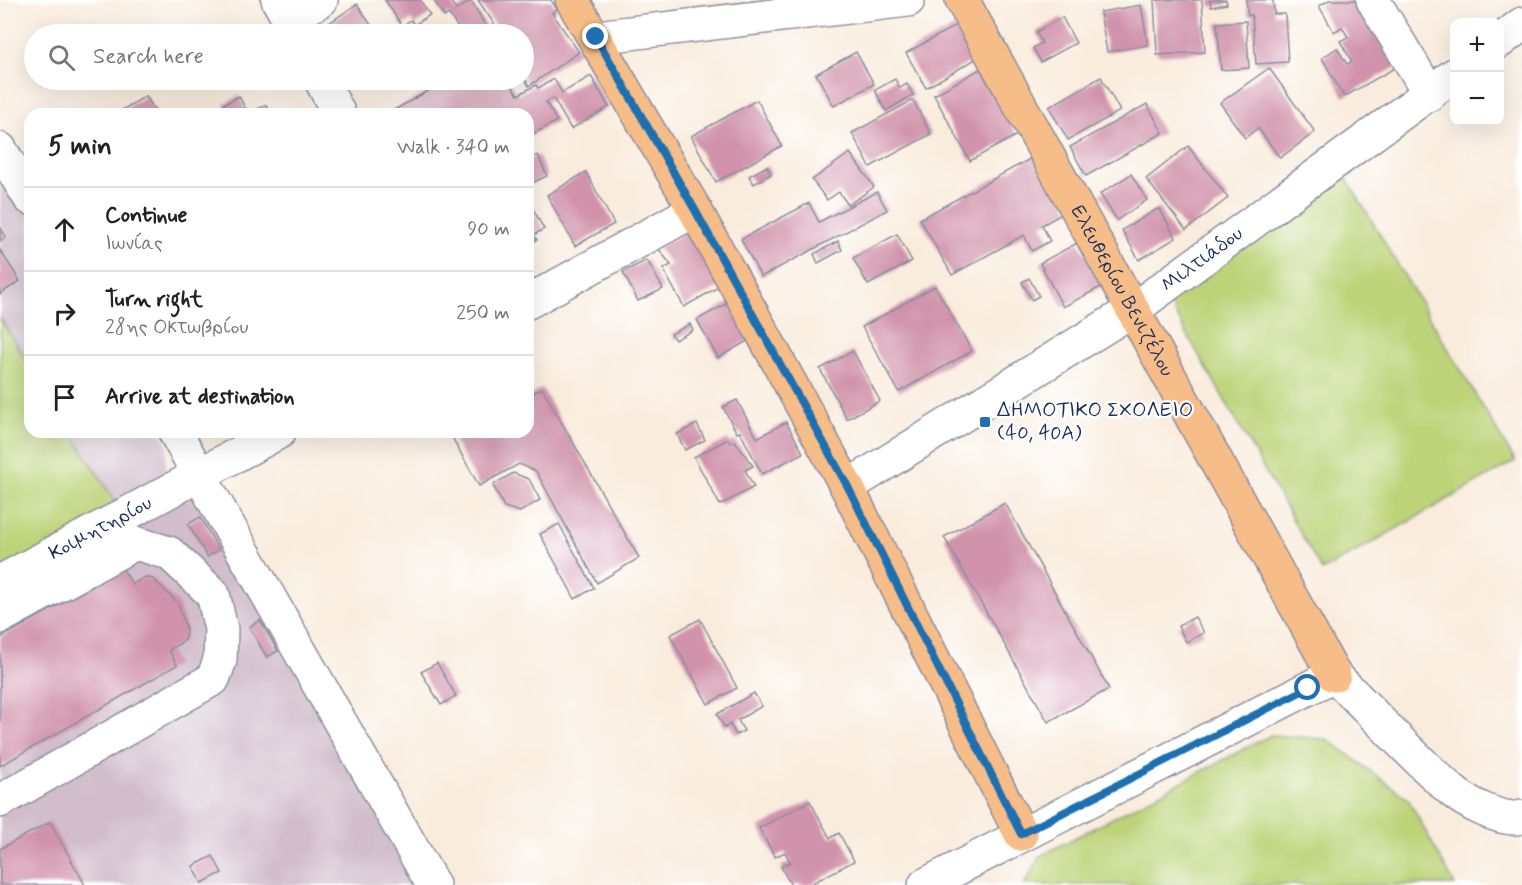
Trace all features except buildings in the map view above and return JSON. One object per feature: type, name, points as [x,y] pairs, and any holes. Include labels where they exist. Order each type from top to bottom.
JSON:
[{"type":"main road","points":[[572,0],[596,37],[695,210],[848,487],[1021,834]]},
{"type":"main road","name":"Ελευθερίου Βενιζέλου","points":[[962,0],[1334,675]]},
{"type":"street","points":[[288,18],[321,0]]},
{"type":"street","points":[[596,37],[908,0]]},
{"type":"street","points":[[1373,0],[1442,84]]},
{"type":"street","points":[[1504,38],[1522,24]]},
{"type":"street","name":"Μιλτιάδου","points":[[848,487],[1134,309],[1442,84]]},
{"type":"street","points":[[326,90],[336,108]]},
{"type":"street","points":[[0,149],[24,188]]},
{"type":"street","points":[[534,299],[695,210]]},
{"type":"street","points":[[179,438],[433,885]]},
{"type":"street","name":"Κοιμητηρίου","points":[[4,572],[267,438]]},
{"type":"street","points":[[0,618],[135,543],[169,553],[213,594],[221,629],[220,660],[213,679],[0,801]]},
{"type":"street","points":[[213,594],[253,566]]},
{"type":"street","points":[[925,885],[1334,675],[1452,791],[1494,814],[1516,819],[1522,817]]},
{"type":"shaded area","points":[[0,175],[24,204],[24,356],[0,318]]},
{"type":"shaded area","points":[[75,438],[164,438],[167,444],[165,479],[117,505]]},
{"type":"shaded area","points":[[182,491],[202,496],[418,885],[0,885],[0,591]]},
{"type":"green space","points":[[1345,176],[1515,461],[1322,571],[1167,299]]},
{"type":"green space","points":[[0,318],[24,356],[24,438],[75,438],[117,505],[0,574]]},
{"type":"green space","points":[[1271,735],[1327,739],[1408,799],[1455,885],[1024,885],[1040,856]]},
{"type":"place","name":"ΔΗΜΟΤΙΚΟ ΣΧΟΛΕΙΟ (40, 40Α)","points":[[985,422]]},
{"type":"route","points":[[596,37],[695,210],[848,487],[1021,834],[1308,688]]}]
